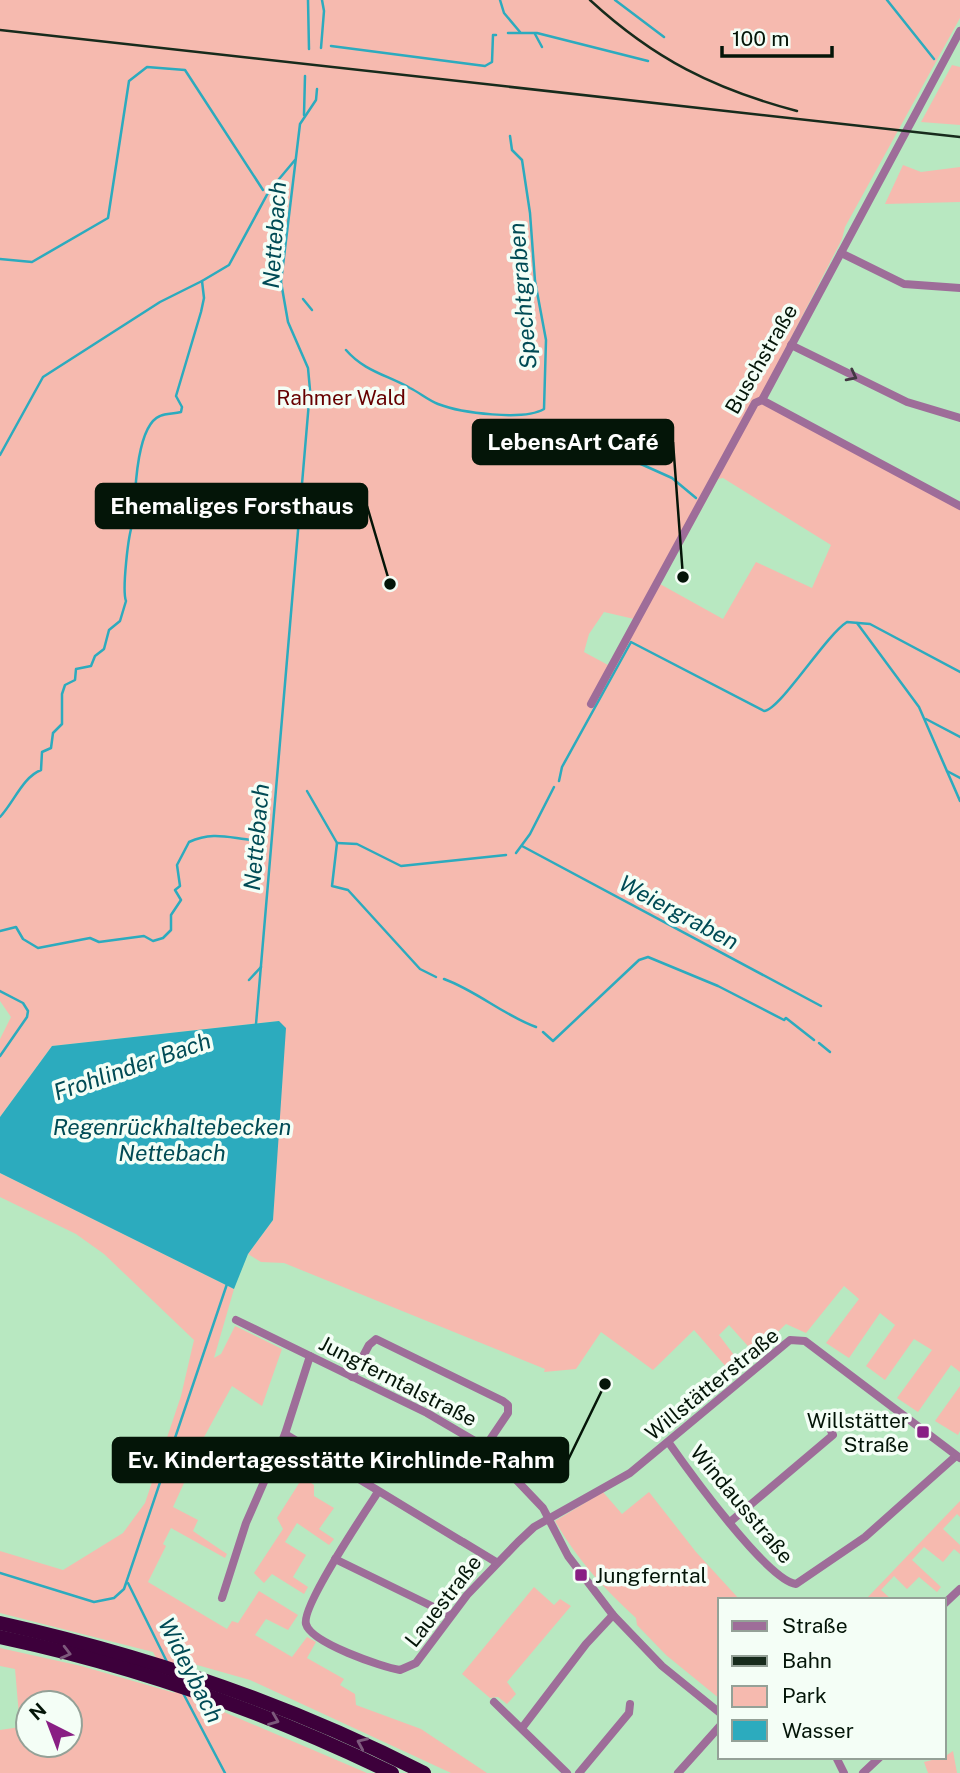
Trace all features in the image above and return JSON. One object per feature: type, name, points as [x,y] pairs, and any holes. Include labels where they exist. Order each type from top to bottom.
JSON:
[{"type":"highway","points":[[0,1623],[198,1676],[311,1720],[424,1773]]},
{"type":"highway","points":[[0,1637],[154,1677],[210,1696],[307,1734],[392,1773]]},
{"type":"street","name":"Buschstraße","points":[[591,704],[755,403],[762,400],[960,31]]},
{"type":"street","points":[[841,253],[904,284],[960,288]]},
{"type":"street","points":[[791,345],[907,402],[960,418]]},
{"type":"street","points":[[762,400],[960,506]]},
{"type":"street","name":"Jungferntalstraße","points":[[236,1320],[456,1428],[485,1447],[543,1508],[570,1561],[613,1615],[662,1666],[718,1711]]},
{"type":"street","name":"Willstätterstraße","points":[[549,1521],[612,1484],[669,1443],[790,1340],[796,1338],[805,1341],[958,1457]]},
{"type":"street","points":[[352,1377],[369,1345],[376,1339],[503,1401],[508,1405],[508,1413],[485,1447]]},
{"type":"street","points":[[222,1598],[247,1521],[285,1434],[310,1356]]},
{"type":"street","points":[[730,1522],[834,1435],[826,1420]]},
{"type":"street","points":[[285,1434],[496,1562]]},
{"type":"street","name":"Windausstraße","points":[[669,1443],[730,1522],[783,1579],[796,1584],[865,1537],[958,1457]]},
{"type":"street","name":"Lauestraße","points":[[378,1492],[335,1559],[305,1618],[311,1633],[337,1647],[388,1667],[406,1669],[416,1664],[450,1615],[496,1562],[534,1527],[549,1521]]},
{"type":"street","points":[[335,1559],[450,1615]]},
{"type":"street","points":[[946,1602],[960,1589]]},
{"type":"street","points":[[522,1728],[586,1644],[613,1615]]},
{"type":"street","points":[[494,1702],[567,1773]]},
{"type":"street","points":[[579,1773],[629,1713],[630,1704]]},
{"type":"street","points":[[678,1773],[718,1728]]},
{"type":"street","points":[[863,1773],[878,1759]]},
{"type":"green space","name":"Rahmer Wald","points":[[0,0],[960,0],[960,18],[845,227],[842,239],[758,402],[960,509],[960,1372],[951,1365],[918,1412],[897,1398],[932,1350],[914,1339],[885,1380],[866,1366],[895,1325],[880,1313],[849,1358],[826,1343],[859,1299],[844,1286],[806,1333],[786,1324],[755,1354],[729,1325],[719,1335],[743,1367],[734,1376],[694,1330],[653,1370],[601,1332],[576,1369],[544,1372],[545,1369],[284,1263],[261,1262],[248,1254],[273,1220],[279,1021],[52,1046],[0,1117],[0,1039],[11,1017],[0,1001]],"holes":[[[723,478],[831,545],[812,588],[756,562],[723,619],[660,584],[718,479]],[[604,612],[634,619],[608,665],[584,652],[589,634]]]},
{"type":"green space","points":[[952,65],[960,67],[960,125],[921,122]]},
{"type":"green space","points":[[903,165],[921,172],[960,167],[960,202],[885,204]]},
{"type":"green space","points":[[0,1173],[234,1289],[214,1358],[221,1354],[235,1326],[282,1349],[262,1406],[232,1386],[203,1439],[231,1455],[237,1445],[260,1459],[246,1480],[197,1453],[179,1480],[184,1483],[173,1507],[198,1520],[193,1531],[227,1554],[225,1558],[171,1528],[163,1544],[166,1546],[148,1582],[227,1629],[232,1621],[238,1623],[259,1591],[298,1615],[288,1630],[266,1619],[255,1635],[292,1657],[307,1637],[316,1642],[307,1658],[344,1679],[340,1685],[355,1694],[356,1705],[421,1729],[487,1773],[451,1773],[250,1680],[176,1659],[198,1701],[367,1773],[0,1773],[0,1730],[14,1728],[14,1759],[84,1759],[84,1689],[17,1689],[15,1669],[0,1666],[0,1648],[81,1666],[175,1693],[153,1652],[0,1613],[0,1551],[63,1570],[123,1533],[145,1503],[181,1396],[194,1340],[104,1254],[76,1234],[0,1197]]},
{"type":"green space","points":[[960,1386],[960,1431],[958,1435],[935,1421]]},
{"type":"green space","points":[[303,1477],[314,1485],[314,1496],[334,1508],[319,1529],[334,1539],[329,1545],[297,1523],[285,1542],[306,1555],[293,1577],[308,1587],[304,1594],[272,1574],[264,1583],[254,1573],[283,1529],[277,1518]]},
{"type":"green space","points":[[603,1492],[622,1514],[649,1492],[696,1552],[738,1598],[718,1598],[718,1697],[666,1655],[637,1625],[636,1618],[592,1573],[555,1521]]},
{"type":"green space","points":[[960,1501],[960,1517],[957,1514],[943,1529],[960,1545],[960,1554],[954,1549],[943,1562],[924,1547],[912,1560],[941,1587],[937,1592],[919,1577],[907,1589],[894,1576],[881,1590],[890,1598],[867,1598]]},
{"type":"green space","points":[[534,1587],[554,1605],[560,1599],[571,1606],[507,1682],[516,1694],[507,1704],[498,1697],[490,1698],[462,1674]]},
{"type":"green space","points":[[953,1751],[957,1773],[928,1773],[924,1762],[946,1759],[946,1756]]},
{"type":"water","name":"Regenrückhaltebecken Nettebach","points":[[279,1021],[286,1028],[273,1220],[248,1254],[234,1289],[0,1173],[0,1117],[52,1046]]},
{"type":"waterway","points":[[308,0],[309,49]]},
{"type":"waterway","name":"Nettebach","points":[[321,48],[324,11],[322,0]]},
{"type":"waterway","points":[[500,0],[504,13],[520,32]]},
{"type":"waterway","points":[[615,0],[664,37]]},
{"type":"waterway","points":[[887,0],[934,59]]},
{"type":"waterway","points":[[508,33],[537,33],[648,61]]},
{"type":"waterway","points":[[535,34],[542,47]]},
{"type":"waterway","points":[[331,46],[485,66],[492,62],[493,35],[496,35]]},
{"type":"waterway","points":[[0,259],[32,262],[108,218],[129,81],[147,67],[185,70],[263,190]]},
{"type":"waterway","points":[[304,115],[305,76]]},
{"type":"waterway","name":"Nettebach","points":[[256,1024],[310,390],[308,368],[288,322],[281,282],[300,124],[316,100],[317,89]]},
{"type":"waterway","name":"Spechtgraben","points":[[346,350],[368,368],[448,407],[476,413],[508,415],[535,413],[544,409],[546,340],[535,281],[530,213],[522,160],[512,150],[510,136]]},
{"type":"waterway","points":[[134,513],[139,459],[146,432],[160,416],[181,412],[182,407],[176,396],[201,312],[204,298],[202,281],[229,265],[269,191],[295,160]]},
{"type":"waterway","points":[[0,455],[43,377],[160,302],[202,281]]},
{"type":"waterway","name":"Spechtgraben","points":[[303,299],[312,310]]},
{"type":"waterway","points":[[545,421],[672,478],[696,498]]},
{"type":"waterway","points":[[0,817],[29,778],[41,770],[42,752],[51,748],[53,733],[62,724],[62,694],[65,685],[75,680],[76,669],[91,666],[95,656],[104,649],[109,630],[120,621],[126,601],[126,562],[133,523]]},
{"type":"waterway","points":[[559,781],[562,767],[631,642],[764,711],[781,699],[827,642],[847,622],[870,624],[960,672]]},
{"type":"waterway","points":[[857,623],[919,707],[960,801]]},
{"type":"waterway","points":[[926,719],[960,737]]},
{"type":"waterway","points":[[947,771],[960,778]]},
{"type":"waterway","points":[[516,853],[530,834],[554,787]]},
{"type":"waterway","points":[[307,791],[337,843],[332,886],[348,890],[420,969],[436,977]]},
{"type":"waterway","points":[[0,931],[16,927],[23,939],[38,948],[90,938],[99,942],[144,936],[153,941],[163,938],[171,930],[171,915],[181,900],[175,890],[180,886],[177,865],[189,842],[213,836],[253,840]]},
{"type":"waterway","points":[[337,843],[357,844],[401,866],[506,855]]},
{"type":"waterway","name":"Weiergraben","points":[[522,846],[821,1006]]},
{"type":"waterway","points":[[543,1032],[553,1041],[639,960],[648,957],[718,986],[784,1020],[786,1018],[814,1040]]},
{"type":"waterway","points":[[249,980],[261,967]]},
{"type":"waterway","points":[[444,979],[536,1027]]},
{"type":"waterway","points":[[0,991],[23,1003],[28,1011],[27,1017],[0,1056]]},
{"type":"waterway","points":[[819,1043],[830,1052]]},
{"type":"waterway","name":"Nettebach","points":[[0,1573],[94,1602],[114,1598],[124,1589],[227,1284]]},
{"type":"waterway","name":"Wideybach","points":[[128,1583],[167,1662]]},
{"type":"waterway","name":"Wideybach","points":[[183,1693],[225,1773]]},
{"type":"railway","points":[[590,0],[638,39],[686,69],[739,93],[797,111]]},
{"type":"railway","points":[[0,30],[960,137]]},
{"type":"place","name":"LebensArt Café","points":[[683,577]]},
{"type":"place","name":"Ehemaliges Forsthaus","points":[[390,584]]},
{"type":"place","name":"Ev. Kindertagesstätte Kirchlinde-Rahm","points":[[605,1384]]},
{"type":"place","name":"Willstätter Straße","points":[[923,1432]]},
{"type":"place","name":"Jungferntal","points":[[581,1575]]},
{"type":"water label","name":"Frohlinder Bach","points":[[132,1066]]}]
